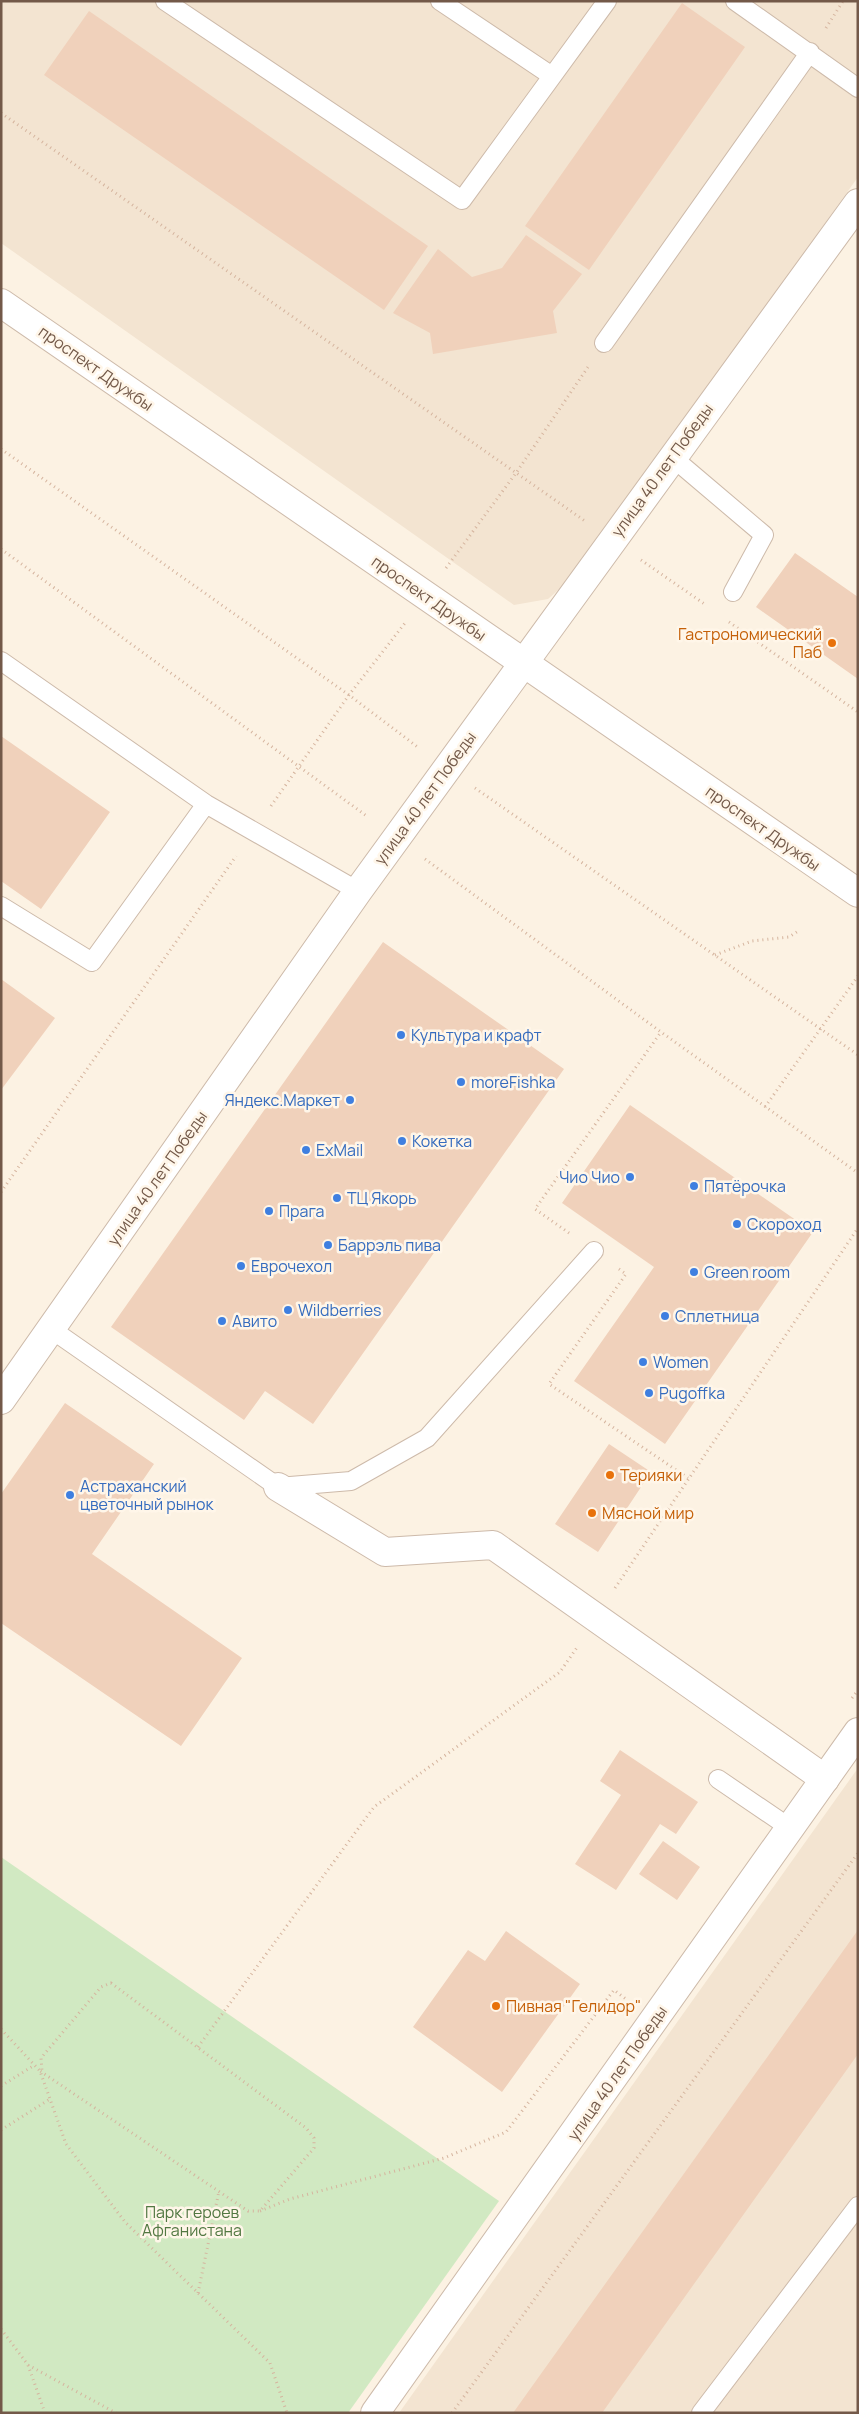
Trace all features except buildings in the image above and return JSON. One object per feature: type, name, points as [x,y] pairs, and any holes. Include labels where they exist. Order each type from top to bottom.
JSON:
[{"type":"street","name":"улица 40 лет Победы","points":[[1,1400],[358,891],[522,662],[858,203]]},
{"type":"street","name":"проспект Дружбы","points":[[1,303],[858,893]]},
{"type":"street","points":[[278,1487],[385,1552],[492,1545],[825,1779]]},
{"type":"street","name":"улица 40 лет Победы","points":[[375,2413],[858,1732]]},
{"type":"lane","points":[[166,1],[462,200],[607,1]]},
{"type":"lane","points":[[440,1],[552,76]]},
{"type":"lane","points":[[736,1],[858,88]]},
{"type":"lane","points":[[604,343],[810,52]]},
{"type":"lane","points":[[672,458],[764,536],[733,592]]},
{"type":"lane","points":[[1,661],[206,804],[358,891]]},
{"type":"lane","points":[[1,906],[92,962],[206,804]]},
{"type":"lane","points":[[51,1329],[278,1487],[351,1481],[427,1438],[594,1251]]},
{"type":"lane","points":[[718,1779],[790,1828]]},
{"type":"lane","points":[[701,2413],[858,2206]]},
{"type":"path","points":[[1,113],[707,606]]},
{"type":"path","points":[[516,473],[604,343]]},
{"type":"path","points":[[1,548],[396,838],[858,1173]]},
{"type":"path","points":[[723,617],[858,712]]},
{"type":"path","points":[[715,955],[752,941],[789,937],[800,930]]},
{"type":"path","points":[[765,1107],[858,976]]},
{"type":"path","points":[[198,2047],[374,1807],[560,1672],[688,1478],[858,1228]]},
{"type":"path","points":[[850,1701],[858,1690]]},
{"type":"path","points":[[452,2413],[858,1853]]},
{"type":"path","points":[[260,2211],[314,2148],[314,2138],[306,2128],[111,1983],[101,1988],[41,2058],[42,2070],[40,2071],[66,2144],[125,2222],[270,2363],[288,2413]]},
{"type":"path","points":[[1,2029],[33,2066],[40,2071],[248,2211],[260,2211],[290,2199],[444,2158],[506,2132],[614,1990],[630,2002]]},
{"type":"path","points":[[1,2086],[33,2066]]},
{"type":"path","points":[[1,2130],[50,2099]]},
{"type":"path","points":[[198,2293],[219,2191]]},
{"type":"path","points":[[1,2329],[28,2365],[45,2413]]},
{"type":"path","points":[[28,2365],[116,2413]]},
{"type":"shaded area","points":[[1,1],[858,1],[858,177],[573,577],[548,599],[514,605],[1,243]]},
{"type":"shaded area","points":[[858,1768],[858,2413],[399,2413]]},
{"type":"green space","name":"Парк героев Афганистана","points":[[1,1857],[499,2201],[348,2413],[1,2413]]},
{"type":"place","name":"Гастрономический Паб","points":[[832,643]]},
{"type":"place","name":"Культура и крафт","points":[[401,1035]]},
{"type":"place","name":"moreFishka","points":[[461,1082]]},
{"type":"place","name":"Яндекс.Маркет","points":[[350,1100]]},
{"type":"place","name":"Кокетка","points":[[402,1141]]},
{"type":"place","name":"ExMail","points":[[306,1150]]},
{"type":"place","name":"Чио Чио","points":[[630,1177]]},
{"type":"place","name":"Пятёрочка","points":[[694,1186]]},
{"type":"place","name":"ТЦ Якорь","points":[[337,1198]]},
{"type":"place","name":"Прага","points":[[269,1211]]},
{"type":"place","name":"Скороход","points":[[737,1224]]},
{"type":"place","name":"Баррэль пива","points":[[328,1245]]},
{"type":"place","name":"Еврочехол","points":[[241,1266]]},
{"type":"place","name":"Green room","points":[[694,1272]]},
{"type":"place","name":"Wildberries","points":[[288,1310]]},
{"type":"place","name":"Сплетница","points":[[665,1316]]},
{"type":"place","name":"Авито","points":[[222,1321]]},
{"type":"place","name":"Women","points":[[643,1362]]},
{"type":"place","name":"Pugoffka","points":[[649,1393]]},
{"type":"place","name":"Терияки","points":[[610,1475]]},
{"type":"place","name":"Астраханский цветочный рынок","points":[[70,1495]]},
{"type":"place","name":"Мясной мир","points":[[592,1513]]},
{"type":"place","name":"Пивная \"Гелидор\"","points":[[496,2006]]}]
